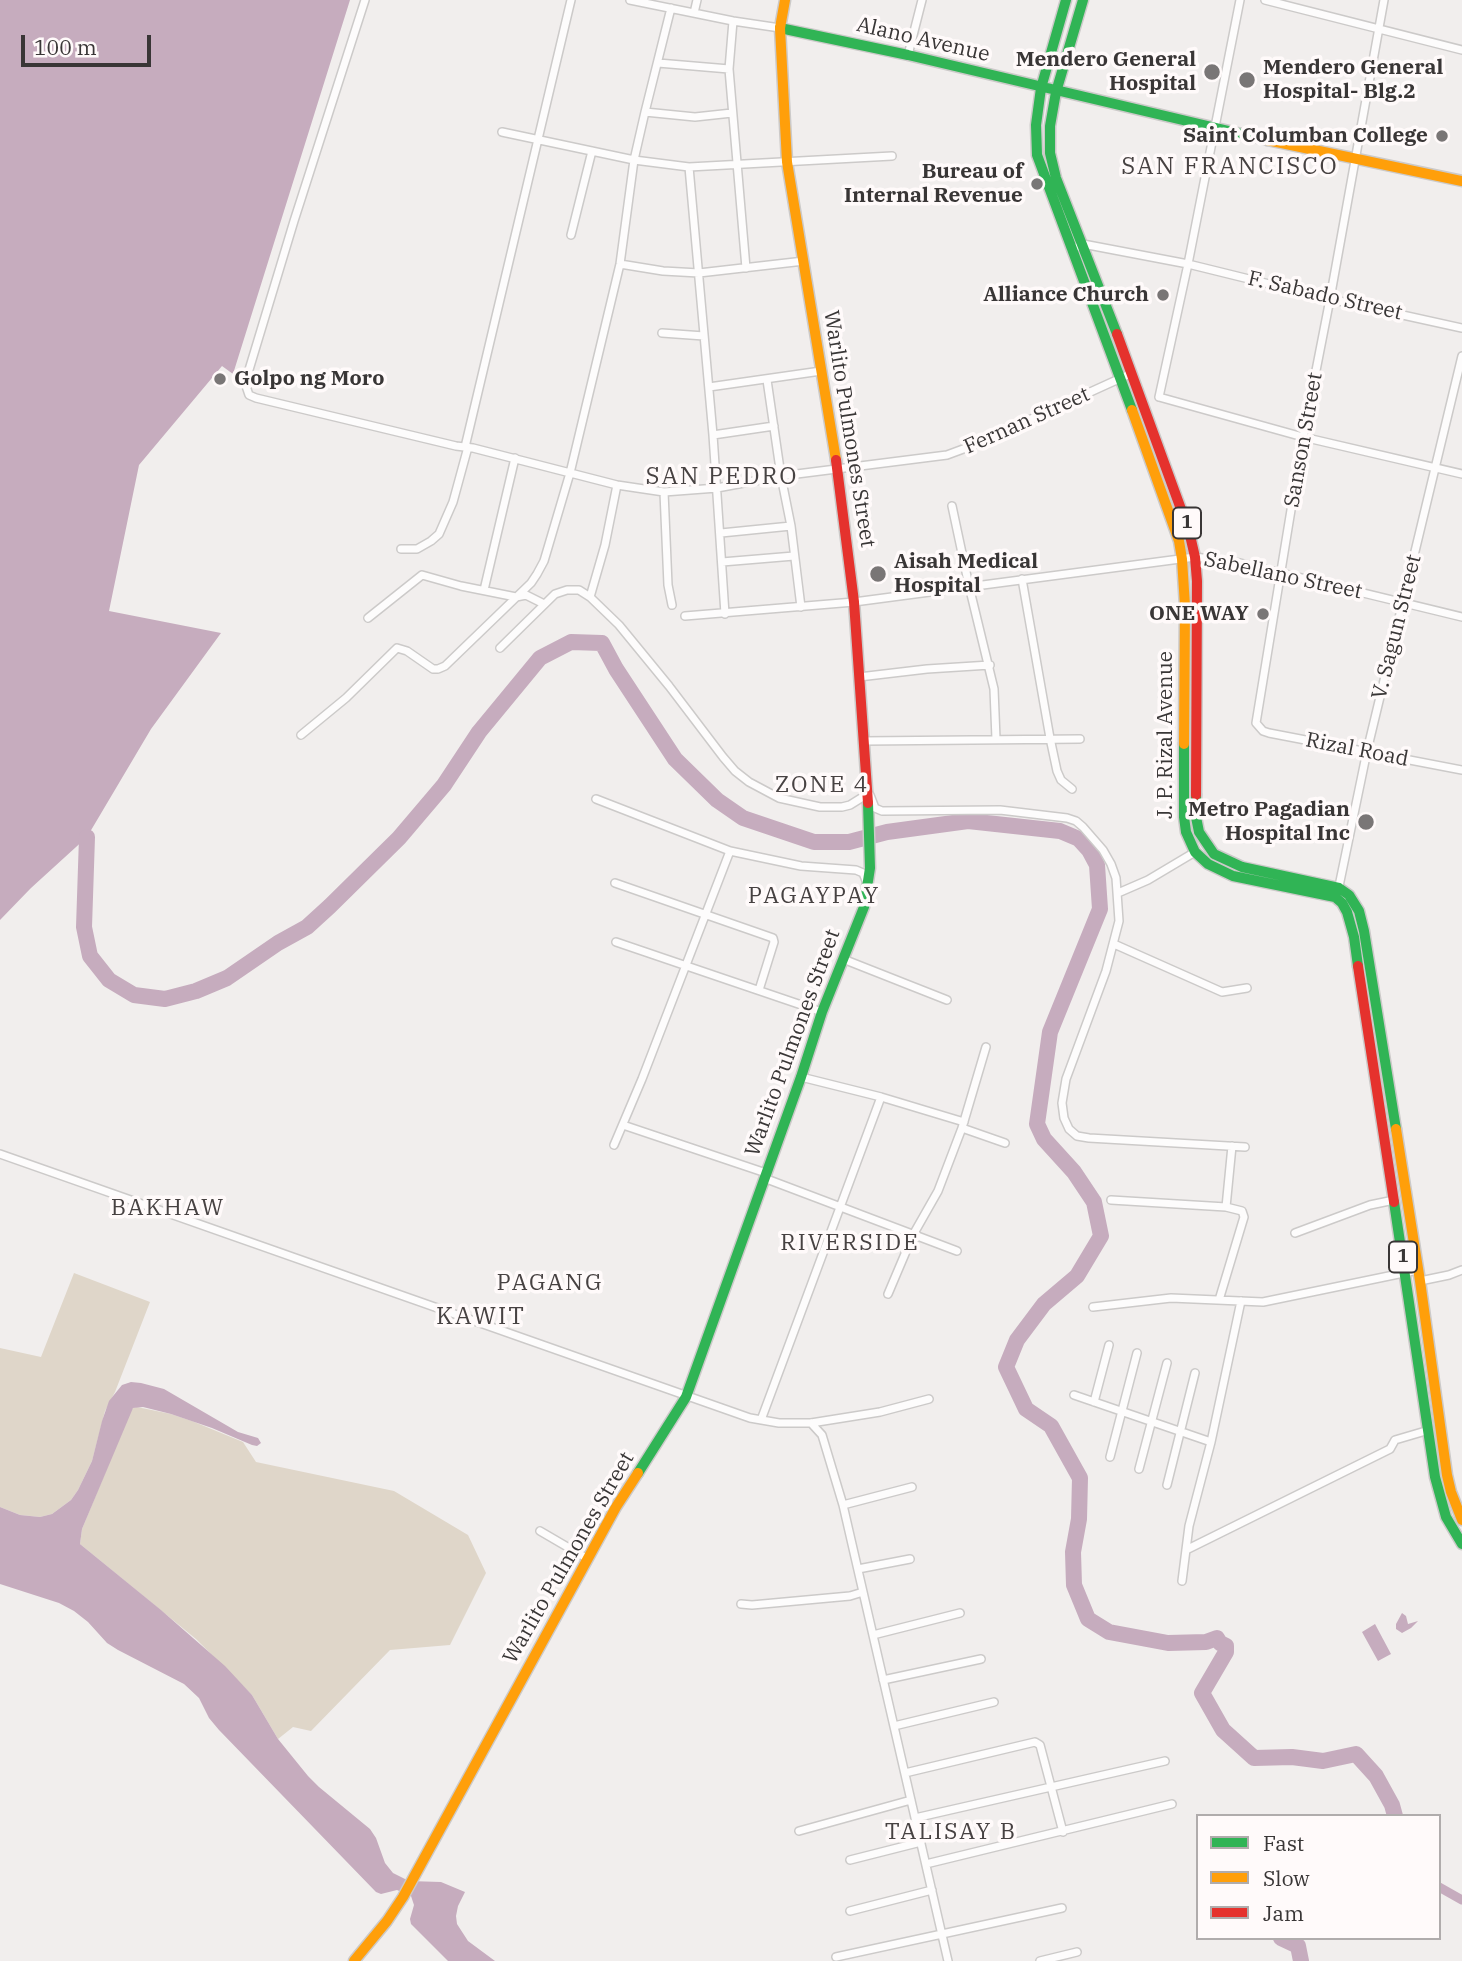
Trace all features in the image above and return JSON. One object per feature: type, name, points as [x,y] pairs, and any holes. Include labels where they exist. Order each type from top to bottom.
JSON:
[{"type":"main road","name":"Warlito Pulmones Street","points":[[354,1961],[403,1897],[616,1507],[686,1397],[822,1012],[864,907],[870,868],[854,602],[838,469],[787,162],[779,28],[785,0]]},
{"type":"main road","name":"J. P. Rizal Avenue","points":[[1066,0],[1041,88],[1036,125],[1037,155],[1151,461],[1172,520],[1182,559],[1185,606],[1184,817],[1186,832],[1195,852]]},
{"type":"main road","name":"J. P. Rizal Avenue","points":[[1083,0],[1056,92],[1050,126],[1050,153],[1056,178],[1110,314],[1186,520],[1195,557],[1196,817],[1199,832],[1214,854],[1224,860],[1337,893]]},
{"type":"main road","name":"Alano Avenue","points":[[779,28],[908,55],[1216,129],[1462,181]]},
{"type":"main road","points":[[1098,319],[1110,314]]},
{"type":"main road","points":[[1151,461],[1163,457]]},
{"type":"main road","points":[[1183,732],[1196,732]]},
{"type":"main road","points":[[1195,852],[1209,864],[1233,876],[1337,893]]},
{"type":"main road","name":"1","points":[[1337,893],[1349,895],[1355,902],[1363,923],[1419,1276],[1447,1475],[1462,1520]]},
{"type":"main road","name":"1","points":[[1337,893],[1352,926],[1435,1477],[1446,1517],[1462,1544]]},
{"type":"main road","points":[[1352,926],[1363,923]]},
{"type":"main road","points":[[1362,991],[1373,988]]},
{"type":"main road","points":[[1374,1069],[1386,1067]]},
{"type":"main road","points":[[1385,1139],[1397,1137]]},
{"type":"main road","points":[[1417,1349],[1429,1347]]},
{"type":"main road","points":[[1426,1418],[1439,1415]]},
{"type":"main road","points":[[1435,1477],[1447,1475]]},
{"type":"street","name":"Fernan Street","points":[[365,0],[244,383],[249,395],[617,485],[664,492],[717,488],[781,476],[959,452],[1132,373]]},
{"type":"street","points":[[401,549],[417,549],[439,534],[453,502],[571,0]]},
{"type":"street","points":[[630,0],[779,28]]},
{"type":"street","points":[[694,13],[697,0]]},
{"type":"street","points":[[908,55],[922,0]]},
{"type":"street","points":[[1159,397],[1216,129],[1240,0]]},
{"type":"street","points":[[1265,0],[1462,50]]},
{"type":"street","name":"Sanson Street","points":[[1256,723],[1303,437],[1384,0]]},
{"type":"street","points":[[301,735],[346,698],[397,648],[407,651],[428,666],[438,669],[445,666],[531,583],[544,561],[570,473],[620,264],[634,160],[671,8]]},
{"type":"street","points":[[733,21],[729,69],[746,268]]},
{"type":"street","points":[[658,63],[729,69]]},
{"type":"street","points":[[645,112],[695,117],[732,113]]},
{"type":"street","points":[[502,132],[634,160],[689,167],[892,156]]},
{"type":"street","points":[[571,235],[592,151]]},
{"type":"street","points":[[689,167],[713,435],[725,614]]},
{"type":"street","points":[[1071,250],[1083,244]]},
{"type":"street","name":"F. Sabado Street","points":[[1083,244],[1188,264],[1462,328]]},
{"type":"street","points":[[620,264],[699,273],[804,261]]},
{"type":"street","points":[[662,333],[704,336]]},
{"type":"street","name":"V. Sagun Street","points":[[1337,893],[1367,751],[1462,356]]},
{"type":"street","points":[[709,387],[821,371]]},
{"type":"street","points":[[767,380],[791,526],[801,607]]},
{"type":"street","points":[[1132,409],[1159,397],[1303,437],[1462,474]]},
{"type":"street","points":[[713,435],[774,426]]},
{"type":"street","points":[[484,590],[515,458]]},
{"type":"street","points":[[590,597],[605,545],[617,485]]},
{"type":"street","points":[[664,492],[668,585],[672,605]]},
{"type":"street","points":[[952,506],[994,689],[996,739]]},
{"type":"street","points":[[720,533],[791,526]]},
{"type":"street","points":[[722,562],[794,556]]},
{"type":"street","name":"Sabellano Street","points":[[685,616],[854,602],[1195,557],[1222,559],[1462,617]]},
{"type":"street","points":[[368,618],[422,575],[516,597],[526,595],[544,604]]},
{"type":"street","points":[[1022,579],[1050,738],[1061,780],[1072,789]]},
{"type":"street","points":[[500,648],[555,594],[579,590],[590,597],[627,636],[735,771],[779,798],[820,807],[842,807],[850,805],[866,790],[875,807],[882,811],[1000,810],[1053,815],[1076,821],[1103,850],[1114,871],[1119,921],[1106,971],[1066,1079],[1062,1103],[1069,1129],[1077,1136],[1089,1138],[1245,1146]]},
{"type":"street","points":[[859,677],[989,665]]},
{"type":"street","name":"Rizal Road","points":[[1256,723],[1269,733],[1462,770]]},
{"type":"street","points":[[864,741],[1080,739]]},
{"type":"street","points":[[596,799],[730,851],[800,866],[856,870],[863,873],[868,885]]},
{"type":"street","points":[[614,1145],[730,851]]},
{"type":"street","points":[[1118,893],[1149,880],[1195,852]]},
{"type":"street","points":[[615,883],[771,937],[774,940],[759,990]]},
{"type":"street","points":[[616,942],[822,1012]]},
{"type":"street","points":[[1114,944],[1222,992],[1247,988]]},
{"type":"street","points":[[842,959],[947,1000]]},
{"type":"street","points":[[888,1294],[913,1235],[939,1191],[963,1125],[986,1047]]},
{"type":"street","points":[[801,1077],[881,1097],[963,1125],[1005,1143]]},
{"type":"street","points":[[761,1420],[881,1097]]},
{"type":"street","points":[[624,1125],[765,1176],[957,1251]]},
{"type":"street","points":[[1226,1208],[1232,1146]]},
{"type":"street","points":[[0,1154],[750,1418],[779,1423],[811,1423],[880,1412],[929,1399]]},
{"type":"street","points":[[1111,1200],[1242,1211],[1244,1217],[1219,1300]]},
{"type":"street","points":[[1295,1233],[1370,1205],[1394,1200]]},
{"type":"street","points":[[1093,1307],[1171,1298],[1263,1302],[1405,1273],[1419,1276],[1449,1275],[1462,1270]]},
{"type":"street","points":[[1182,1581],[1189,1526],[1211,1442],[1241,1301]]},
{"type":"street","points":[[1094,1402],[1109,1345]]},
{"type":"street","points":[[1110,1457],[1137,1353]]},
{"type":"street","points":[[1139,1469],[1167,1363]]},
{"type":"street","points":[[1167,1485],[1195,1373]]},
{"type":"street","points":[[1074,1395],[1211,1442]]},
{"type":"street","points":[[811,1423],[822,1435],[843,1504],[948,1961]]},
{"type":"street","points":[[1186,1550],[1390,1449],[1395,1440],[1429,1430]]},
{"type":"street","points":[[843,1504],[912,1487]]},
{"type":"street","points":[[540,1531],[588,1559]]},
{"type":"street","points":[[858,1569],[910,1559]]},
{"type":"street","points":[[741,1604],[850,1596],[863,1592]]},
{"type":"street","points":[[873,1635],[960,1614]]},
{"type":"street","points":[[883,1680],[981,1658]]},
{"type":"street","points":[[894,1726],[994,1702]]},
{"type":"street","points":[[905,1773],[1035,1742],[1041,1745],[1063,1832]]},
{"type":"street","points":[[915,1818],[1164,1761]]},
{"type":"street","points":[[799,1831],[911,1800]]},
{"type":"street","points":[[926,1864],[1172,1804]]},
{"type":"street","points":[[850,1860],[921,1842]]},
{"type":"street","points":[[850,1911],[932,1890]]},
{"type":"street","points":[[836,1958],[1062,1908]]},
{"type":"street","points":[[1040,1961],[1077,1952]]},
{"type":"shaded area","points":[[0,0],[350,0],[233,374],[222,366],[139,465],[109,611],[221,633],[151,729],[87,837],[0,920]]},
{"type":"shaded area","points":[[74,1273],[150,1302],[105,1411],[92,1461],[78,1490],[71,1500],[52,1514],[40,1517],[20,1515],[0,1507],[0,1348],[41,1357]]},
{"type":"shaded area","points":[[131,1382],[164,1389],[238,1432],[258,1438],[261,1443],[252,1445],[171,1414],[143,1407],[133,1408],[82,1529],[80,1544],[225,1666],[252,1695],[278,1739],[308,1776],[370,1829],[385,1863],[393,1873],[409,1881],[441,1882],[465,1892],[458,1906],[457,1924],[468,1941],[495,1961],[448,1961],[411,1924],[414,1905],[411,1896],[397,1890],[381,1894],[376,1892],[219,1730],[209,1718],[199,1698],[184,1684],[107,1643],[74,1611],[59,1603],[0,1584],[0,1507],[20,1515],[40,1517],[52,1514],[71,1500],[92,1461],[109,1401],[122,1385]]},
{"type":"shaded area","points":[[137,1407],[171,1414],[243,1442],[256,1462],[394,1491],[468,1535],[486,1573],[450,1645],[390,1650],[311,1731],[293,1727],[278,1739],[252,1695],[196,1639],[80,1544],[82,1529],[130,1412]]},
{"type":"shaded area","points":[[1402,1613],[1408,1624],[1418,1621],[1402,1633],[1396,1629],[1396,1624]]},
{"type":"shaded area","points":[[1375,1624],[1391,1654],[1378,1661],[1362,1632]]},
{"type":"waterway","points":[[87,837],[84,927],[90,956],[109,980],[134,995],[165,999],[196,991],[227,978],[307,927],[330,906],[399,838],[444,785],[479,732],[540,658],[571,642],[602,643],[675,759],[717,800],[743,818],[814,842],[849,842],[887,832],[968,821],[1060,831],[1079,839],[1097,865],[1100,909],[1050,1032],[1037,1124],[1044,1139],[1074,1172],[1094,1202],[1101,1236],[1077,1276],[1044,1304],[1017,1340],[1006,1367],[1026,1409],[1051,1426],[1080,1478],[1079,1519],[1073,1552],[1074,1585],[1088,1619],[1109,1632],[1168,1643],[1206,1642],[1217,1638],[1226,1646],[1226,1652],[1202,1693],[1223,1730],[1254,1758],[1292,1757],[1323,1761],[1356,1754],[1376,1776],[1394,1814]]},
{"type":"waterway","points":[[1441,1888],[1462,1900]]},
{"type":"waterway","points":[[1285,1940],[1298,1946],[1301,1961]]},
{"type":"traffic: fast","points":[[1066,0],[1041,88],[1036,125],[1037,155],[1132,410]]},
{"type":"traffic: fast","points":[[1083,0],[1056,92],[1050,126],[1050,153],[1056,178],[1117,334]]},
{"type":"traffic: fast","points":[[780,28],[908,55],[1267,140]]},
{"type":"traffic: fast","points":[[1184,744],[1184,817],[1186,832],[1195,852],[1208,864],[1233,876],[1335,897],[1347,912],[1358,966]]},
{"type":"traffic: fast","points":[[1196,795],[1199,832],[1214,854],[1242,867],[1339,888],[1349,895],[1359,911],[1396,1129]]},
{"type":"traffic: fast","points":[[638,1473],[686,1397],[822,1012],[864,907],[870,868],[868,803]]},
{"type":"traffic: fast","points":[[1394,1202],[1435,1477],[1446,1517],[1462,1544]]},
{"type":"traffic: slow","points":[[785,0],[780,28],[787,162],[836,460]]},
{"type":"traffic: slow","points":[[1267,140],[1462,181]]},
{"type":"traffic: slow","points":[[1132,410],[1179,541],[1182,559],[1185,606],[1184,744]]},
{"type":"traffic: slow","points":[[1396,1129],[1447,1475],[1462,1520]]},
{"type":"traffic: slow","points":[[354,1961],[403,1897],[616,1507],[638,1473]]},
{"type":"traffic: jam","points":[[1117,334],[1189,531],[1195,557],[1196,795]]},
{"type":"traffic: jam","points":[[836,460],[854,602],[868,803]]},
{"type":"traffic: jam","points":[[1358,966],[1394,1202]]},
{"type":"place","name":"Mendero General Hospital","points":[[1212,72]]},
{"type":"place","name":"Mendero General Hospital- Blg.2","points":[[1247,80]]},
{"type":"place","name":"Saint Columban College","points":[[1442,136]]},
{"type":"place","name":"Bureau of Internal Revenue","points":[[1037,184]]},
{"type":"place","name":"Alliance Church","points":[[1163,295]]},
{"type":"place","name":"Golpo ng Moro","points":[[220,379]]},
{"type":"place","name":"Aisah Medical Hospital","points":[[878,574]]},
{"type":"place","name":"ONE WAY","points":[[1263,614]]},
{"type":"place","name":"Metro Pagadian Hospital Inc","points":[[1366,822]]},
{"type":"district","name":"SAN FRANCISCO","points":[[1230,167]]},
{"type":"district","name":"SAN PEDRO","points":[[722,477]]},
{"type":"district","name":"ZONE 4","points":[[822,785]]},
{"type":"district","name":"PAGAYPAY","points":[[814,896]]},
{"type":"district","name":"BAKHAW","points":[[168,1208]]},
{"type":"district","name":"RIVERSIDE","points":[[850,1243]]},
{"type":"district","name":"PAGANG","points":[[550,1283]]},
{"type":"district","name":"KAWIT","points":[[481,1317]]},
{"type":"district","name":"TALISAY B","points":[[951,1832]]}]
